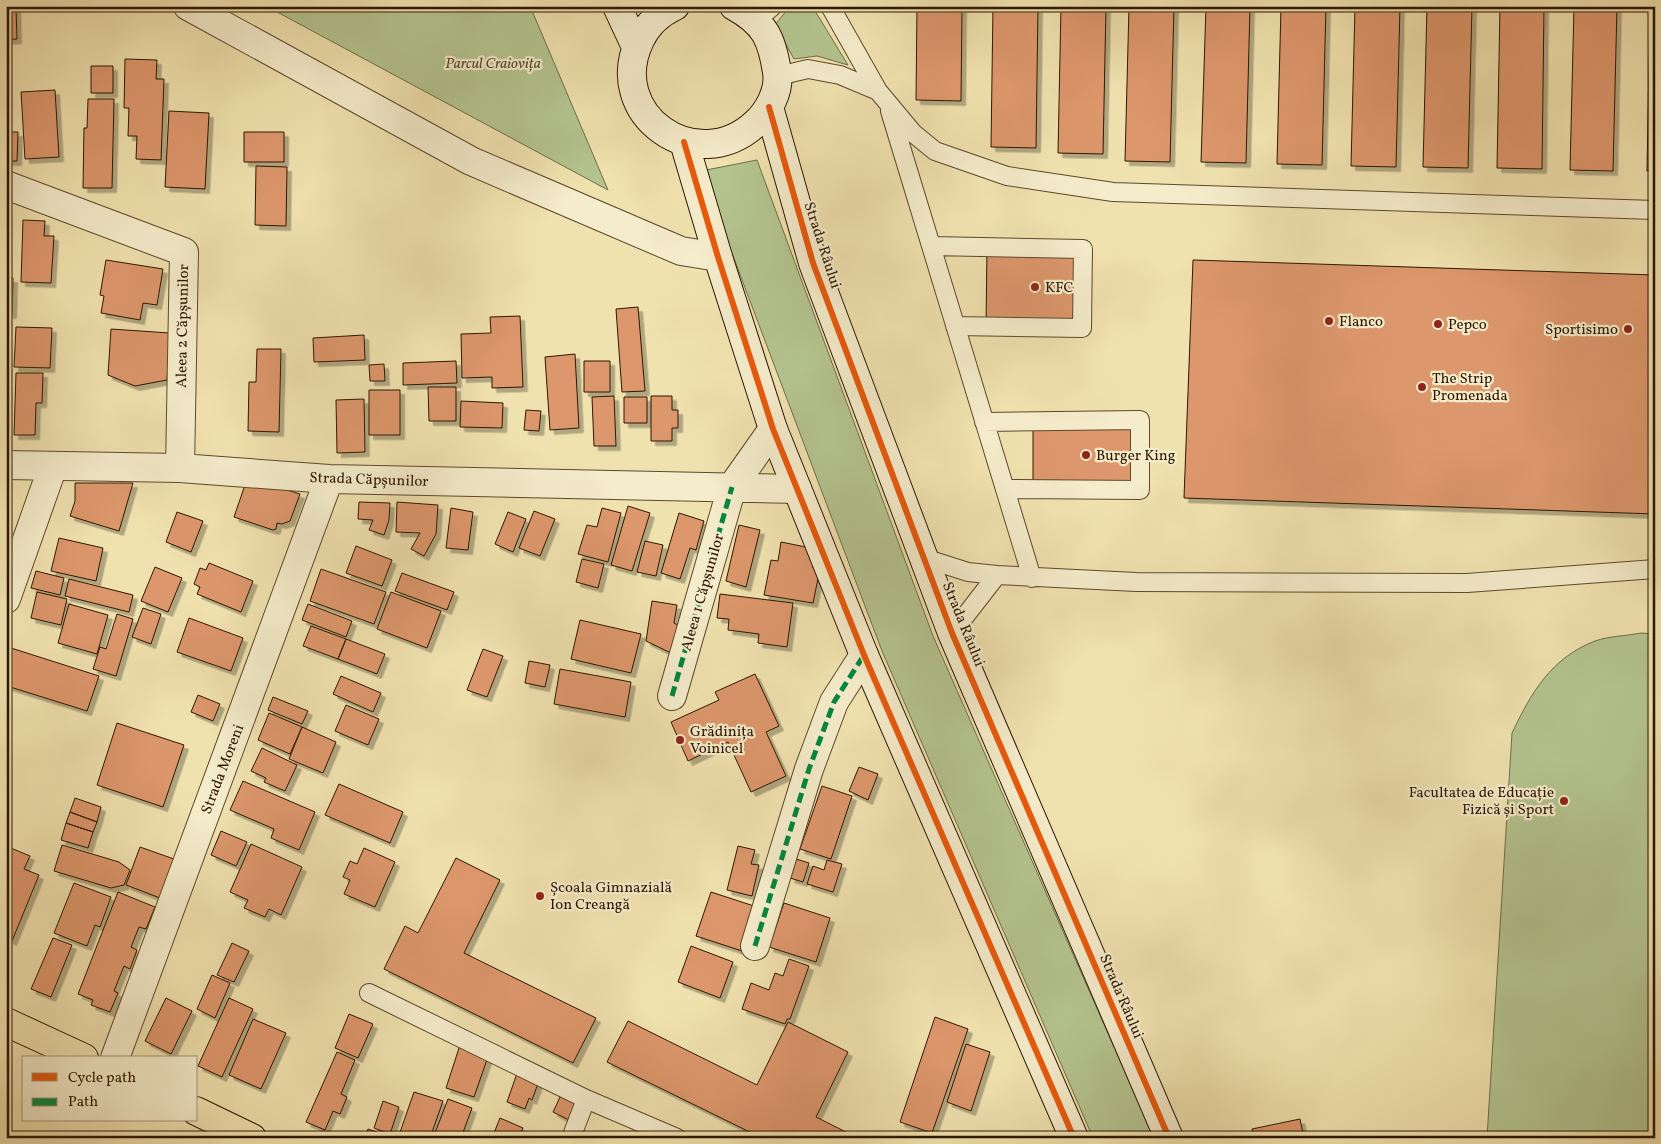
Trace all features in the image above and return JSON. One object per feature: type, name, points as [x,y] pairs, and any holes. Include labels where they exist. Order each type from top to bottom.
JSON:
[{"type":"main road","points":[[6,1022],[80,1056]]},
{"type":"main road","points":[[198,1112],[252,1138]]},
{"type":"street","points":[[188,6],[471,161],[681,251],[718,257]]},
{"type":"street","points":[[616,6],[636,48]]},
{"type":"street","points":[[674,6],[655,19],[644,32],[636,48],[632,64],[632,81],[636,97],[644,112],[655,125],[669,135],[684,142],[701,144],[718,144],[733,139],[747,131],[769,107],[775,92],[778,76],[772,44],[754,11]]},
{"type":"street","name":"Strada Râului","points":[[769,107],[813,263],[952,633],[1169,1138]]},
{"type":"street","points":[[684,142],[718,257],[773,429],[864,655],[1074,1138]]},
{"type":"street","name":"Aleea 2 Căpșunilor","points":[[6,185],[184,252],[180,468]]},
{"type":"street","points":[[732,488],[773,429]]},
{"type":"street","name":"Strada Căpșunilor","points":[[6,465],[180,468],[329,479],[797,489]]},
{"type":"street","points":[[6,599],[53,466]]},
{"type":"street","name":"Strada Moreni","points":[[116,1056],[179,881],[264,660],[329,479]]},
{"type":"street","name":"Aleea 1 Căpșunilor","points":[[672,696],[732,488]]},
{"type":"street","points":[[755,946],[809,769],[834,702],[864,655]]},
{"type":"lane","points":[[830,6],[883,97],[913,133],[935,151],[1006,176],[1113,192],[1655,210]]},
{"type":"lane","points":[[778,76],[808,69],[840,75],[883,97],[931,246],[1032,578]]},
{"type":"lane","points":[[931,246],[1083,249],[1082,328],[955,326]]},
{"type":"lane","points":[[984,422],[1140,420],[1140,490],[1005,490]]},
{"type":"lane","points":[[924,558],[968,572],[1032,578],[1136,582],[1467,583],[1655,570]]},
{"type":"lane","points":[[952,633],[997,575]]},
{"type":"lane","points":[[369,993],[586,1099],[677,1138]]},
{"type":"lane","points":[[572,1138],[586,1099]]},
{"type":"green space","name":"Parcul Craiovița","points":[[266,6],[530,6],[608,190]]},
{"type":"green space","points":[[790,6],[812,6],[848,65],[817,56],[794,59],[775,25]]},
{"type":"green space","points":[[757,160],[933,636],[1154,1138],[1093,1138],[882,651],[701,171]]},
{"type":"green space","name":"Facultatea de Educație Fizică și Sport","points":[[1641,633],[1655,634],[1655,1138],[1487,1138],[1512,733],[1527,704],[1544,678],[1566,657],[1595,641]]},
{"type":"building","points":[[917,6],[962,6],[961,101],[916,100]]},
{"type":"building","points":[[993,6],[1038,6],[1036,148],[991,147]]},
{"type":"building","points":[[1061,6],[1106,6],[1103,154],[1058,153]]},
{"type":"building","points":[[1129,6],[1174,6],[1170,162],[1125,161]]},
{"type":"building","points":[[1206,6],[1250,6],[1246,163],[1201,162]]},
{"type":"building","points":[[1281,6],[1326,6],[1322,165],[1277,164]]},
{"type":"building","points":[[1355,6],[1400,6],[1396,167],[1351,166]]},
{"type":"building","points":[[1427,6],[1472,6],[1468,168],[1423,167]]},
{"type":"building","points":[[1500,6],[1544,6],[1542,169],[1497,168]]},
{"type":"building","points":[[1574,6],[1617,6],[1613,171],[1570,170]]},
{"type":"building","points":[[1650,6],[1655,6],[1655,171],[1647,171]]},
{"type":"building","points":[[6,8],[16,8],[17,39],[6,40]]},
{"type":"building","points":[[125,59],[157,60],[156,79],[164,79],[161,160],[136,159],[137,136],[128,136],[129,108],[124,108]]},
{"type":"building","points":[[91,66],[113,66],[113,93],[91,93]]},
{"type":"building","points":[[55,90],[59,157],[25,159],[21,92]]},
{"type":"building","points":[[88,99],[114,99],[112,188],[83,188],[84,128],[87,128]]},
{"type":"building","points":[[169,111],[209,113],[205,189],[165,187]]},
{"type":"building","points":[[6,132],[18,132],[17,161],[6,161]]},
{"type":"building","points":[[244,132],[284,132],[284,162],[244,162]]},
{"type":"building","points":[[256,166],[287,167],[286,226],[255,225]]},
{"type":"building","points":[[23,220],[45,221],[44,236],[54,236],[51,283],[21,282]]},
{"type":"building","name":"KFC","points":[[987,247],[1083,249],[1082,328],[986,326]]},
{"type":"building","points":[[106,260],[163,269],[157,305],[143,303],[140,320],[101,313],[104,296],[100,295]]},
{"type":"building","name":"The Strip Promenada","points":[[1193,260],[1655,275],[1655,514],[1184,498]]},
{"type":"building","points":[[6,278],[13,278],[12,314],[6,314]]},
{"type":"building","points":[[638,307],[645,391],[622,392],[616,309]]},
{"type":"building","points":[[520,316],[523,387],[492,388],[492,377],[462,378],[461,334],[491,333],[490,317]]},
{"type":"building","points":[[16,327],[52,328],[50,368],[14,367]]},
{"type":"building","points":[[111,329],[170,333],[167,380],[135,386],[108,375]]},
{"type":"building","points":[[364,335],[365,360],[314,362],[313,338]]},
{"type":"building","points":[[257,349],[281,349],[279,432],[248,431],[249,382],[256,382]]},
{"type":"building","points":[[575,354],[579,428],[550,430],[545,357]]},
{"type":"building","points":[[456,361],[457,383],[403,385],[403,363]]},
{"type":"building","points":[[584,361],[610,361],[610,392],[584,392]]},
{"type":"building","points":[[384,364],[385,381],[370,381],[369,365]]},
{"type":"building","points":[[16,373],[43,373],[42,403],[36,403],[35,435],[14,435]]},
{"type":"building","points":[[428,387],[456,387],[456,421],[429,421]]},
{"type":"building","points":[[369,390],[400,390],[400,435],[369,435]]},
{"type":"building","points":[[614,396],[616,446],[594,446],[592,397]]},
{"type":"building","points":[[651,396],[672,396],[672,410],[678,410],[678,428],[672,428],[672,441],[651,441]]},
{"type":"building","points":[[624,397],[647,397],[647,423],[624,423]]},
{"type":"building","points":[[364,399],[365,452],[337,453],[336,400]]},
{"type":"building","points":[[461,401],[503,403],[502,428],[460,427]]},
{"type":"building","points":[[526,410],[541,411],[539,431],[524,430]]},
{"type":"building","name":"Burger King","points":[[1033,420],[1140,420],[1140,490],[1033,490]]},
{"type":"building","points":[[246,482],[269,489],[271,485],[300,494],[290,521],[282,524],[277,523],[276,529],[273,530],[234,517]]},
{"type":"building","points":[[75,483],[133,483],[119,531],[70,516],[75,501]]},
{"type":"building","points":[[359,502],[390,503],[389,520],[384,535],[369,530],[373,520],[358,519]]},
{"type":"building","points":[[397,502],[438,505],[436,534],[424,556],[411,549],[420,533],[396,532]]},
{"type":"building","points":[[628,506],[650,513],[632,571],[611,565]]},
{"type":"building","points":[[451,508],[473,512],[468,550],[446,548]]},
{"type":"building","points":[[602,508],[621,513],[608,562],[578,554],[587,525],[597,527]]},
{"type":"building","points":[[534,511],[555,519],[540,556],[519,548]]},
{"type":"building","points":[[177,512],[203,521],[191,552],[166,542]]},
{"type":"building","points":[[508,512],[526,519],[513,552],[495,544]]},
{"type":"building","points":[[679,513],[704,521],[696,550],[690,548],[680,579],[661,573]]},
{"type":"building","points":[[739,525],[760,530],[746,587],[726,581]]},
{"type":"building","points":[[59,538],[103,548],[96,581],[51,571]]},
{"type":"building","points":[[645,541],[663,545],[656,576],[637,572]]},
{"type":"building","points":[[781,542],[816,549],[813,568],[820,569],[813,603],[764,595],[771,560],[778,561]]},
{"type":"building","points":[[356,546],[392,560],[382,586],[346,573]]},
{"type":"building","points":[[582,559],[604,564],[598,588],[576,582]]},
{"type":"building","points":[[209,563],[253,581],[241,612],[197,594],[200,587],[194,584],[200,568],[206,570]]},
{"type":"building","points":[[155,567],[182,578],[168,612],[141,601]]},
{"type":"building","points":[[321,569],[386,592],[374,624],[310,601]]},
{"type":"building","points":[[36,571],[64,578],[60,595],[31,588]]},
{"type":"building","points":[[402,573],[454,592],[447,610],[395,591]]},
{"type":"building","points":[[69,579],[133,595],[129,612],[65,596]]},
{"type":"building","points":[[37,592],[67,599],[61,625],[31,618]]},
{"type":"building","points":[[391,592],[441,611],[427,648],[377,629]]},
{"type":"building","points":[[720,594],[793,603],[787,647],[758,643],[759,634],[728,630],[729,619],[717,618]]},
{"type":"building","points":[[652,601],[677,605],[674,623],[685,629],[673,654],[646,641]]},
{"type":"building","points":[[69,604],[108,615],[97,654],[58,643]]},
{"type":"building","points":[[308,604],[352,621],[346,637],[302,620]]},
{"type":"building","points":[[143,608],[161,614],[151,644],[132,637]]},
{"type":"building","points":[[117,614],[133,619],[116,676],[93,669],[100,647],[106,649]]},
{"type":"building","points":[[189,618],[243,638],[231,671],[177,652]]},
{"type":"building","points":[[580,620],[641,634],[631,673],[571,659]]},
{"type":"building","points":[[311,626],[346,639],[338,659],[303,646]]},
{"type":"building","points":[[346,639],[385,654],[377,674],[338,659]]},
{"type":"building","points":[[11,648],[99,676],[87,711],[7,686],[9,678],[6,677],[6,663]]},
{"type":"building","points":[[483,649],[503,656],[487,697],[467,690]]},
{"type":"building","points":[[529,661],[550,665],[545,687],[525,683]]},
{"type":"building","points":[[560,669],[631,682],[625,717],[554,704]]},
{"type":"building","points":[[755,674],[779,726],[766,732],[786,776],[751,792],[728,742],[688,761],[671,722],[719,700],[715,692]]},
{"type":"building","points":[[341,676],[381,693],[373,712],[333,694]]},
{"type":"building","points":[[198,695],[220,704],[213,721],[191,712]]},
{"type":"building","points":[[273,697],[308,711],[302,724],[268,710]]},
{"type":"building","points":[[346,705],[379,719],[368,745],[335,731]]},
{"type":"building","points":[[269,713],[302,727],[290,754],[258,740]]},
{"type":"building","points":[[117,723],[184,745],[163,807],[97,785]]},
{"type":"building","points":[[302,727],[336,742],[323,773],[289,759]]},
{"type":"building","points":[[262,748],[297,765],[285,791],[264,782],[266,778],[251,771]]},
{"type":"building","points":[[859,767],[878,774],[868,800],[849,791]]},
{"type":"building","points":[[243,781],[315,812],[299,850],[271,838],[274,829],[230,810]]},
{"type":"building","points":[[339,784],[403,812],[390,843],[325,815]]},
{"type":"building","points":[[822,786],[852,796],[831,859],[800,849]]},
{"type":"building","points":[[75,798],[101,807],[97,822],[70,812]]},
{"type":"building","points":[[70,812],[97,822],[93,832],[66,823]]},
{"type":"building","points":[[66,823],[93,832],[88,848],[61,840]]},
{"type":"building","points":[[221,831],[247,842],[236,866],[211,855]]},
{"type":"building","points":[[251,844],[302,867],[281,915],[269,909],[265,917],[244,908],[248,900],[230,892]]},
{"type":"building","points":[[62,845],[119,862],[130,870],[124,885],[111,888],[54,871]]},
{"type":"building","points":[[6,846],[30,856],[24,869],[39,875],[12,941],[6,938]]},
{"type":"building","points":[[738,846],[755,850],[751,864],[759,865],[752,896],[727,890]]},
{"type":"building","points":[[140,847],[174,859],[160,898],[126,885]]},
{"type":"building","points":[[364,848],[395,862],[375,907],[344,894],[350,880],[343,877],[350,861],[357,864]]},
{"type":"building","points":[[456,858],[500,880],[464,953],[596,1018],[573,1063],[384,969],[405,926],[418,933]]},
{"type":"building","points":[[796,859],[809,863],[803,882],[790,878]]},
{"type":"building","points":[[827,860],[842,864],[833,892],[807,884],[813,866],[824,870]]},
{"type":"building","points":[[74,883],[111,897],[100,927],[95,925],[87,946],[54,933]]},
{"type":"building","points":[[118,892],[155,907],[146,929],[139,927],[131,947],[137,950],[130,969],[124,966],[114,991],[118,993],[110,1012],[91,1005],[93,1000],[78,994]]},
{"type":"building","points":[[711,892],[757,907],[742,951],[696,936]]},
{"type":"building","points":[[784,903],[830,918],[816,962],[769,947]]},
{"type":"building","points":[[53,938],[72,945],[51,997],[31,989]]},
{"type":"building","points":[[232,943],[249,951],[234,982],[217,975]]},
{"type":"building","points":[[691,946],[733,962],[720,998],[678,982]]},
{"type":"building","points":[[789,959],[809,966],[790,1019],[787,1019],[785,1024],[742,1009],[751,983],[769,990],[775,973],[783,976]]},
{"type":"building","points":[[212,975],[230,983],[215,1018],[197,1009]]},
{"type":"building","points":[[166,998],[192,1011],[171,1054],[145,1041]]},
{"type":"building","points":[[229,998],[253,1009],[222,1077],[198,1066]]},
{"type":"building","points":[[349,1014],[373,1024],[358,1058],[335,1048]]},
{"type":"building","points":[[935,1017],[968,1029],[932,1133],[900,1122]]},
{"type":"building","points":[[253,1019],[286,1033],[261,1089],[229,1075]]},
{"type":"building","points":[[628,1021],[757,1085],[788,1022],[848,1052],[816,1117],[850,1134],[848,1138],[762,1138],[607,1062]]},
{"type":"building","points":[[461,1042],[490,1051],[474,1097],[446,1088]]},
{"type":"building","points":[[966,1044],[990,1052],[971,1111],[947,1102]]},
{"type":"building","points":[[337,1052],[355,1060],[341,1094],[347,1097],[340,1114],[333,1111],[325,1130],[306,1122]]},
{"type":"building","points":[[521,1062],[543,1070],[532,1100],[529,1098],[525,1109],[507,1102]]},
{"type":"building","points":[[414,1092],[443,1101],[430,1138],[398,1138]]},
{"type":"building","points":[[561,1095],[579,1104],[571,1121],[553,1112]]},
{"type":"building","points":[[448,1099],[472,1108],[461,1138],[433,1138]]},
{"type":"building","points":[[383,1101],[399,1107],[390,1134],[374,1128]]},
{"type":"building","points":[[500,1118],[523,1128],[519,1138],[492,1138]]},
{"type":"building","points":[[1300,1119],[1304,1138],[1254,1138],[1252,1129]]},
{"type":"building","points":[[368,1129],[389,1136],[388,1138],[365,1138]]},
{"type":"marked path","points":[[672,696],[732,487]]},
{"type":"marked path","points":[[755,946],[809,769],[834,702],[864,655]]},
{"type":"cycle path","points":[[769,107],[813,263],[952,633],[1169,1138]]},
{"type":"cycle path","points":[[684,142],[718,257],[773,429],[864,655],[1074,1138]]},
{"type":"place","name":"KFC","points":[[1035,287]]},
{"type":"place","name":"Flanco","points":[[1329,321]]},
{"type":"place","name":"Pepco","points":[[1438,324]]},
{"type":"place","name":"Sportisimo","points":[[1628,329]]},
{"type":"place","name":"The Strip Promenada","points":[[1422,387]]},
{"type":"place","name":"Burger King","points":[[1086,455]]},
{"type":"place","name":"Grădinița Voinicel","points":[[680,740]]},
{"type":"place","name":"Facultatea de Educație Fizică și Sport","points":[[1564,801]]},
{"type":"place","name":"Școala Gimnazială Ion Creangă","points":[[540,896]]}]
